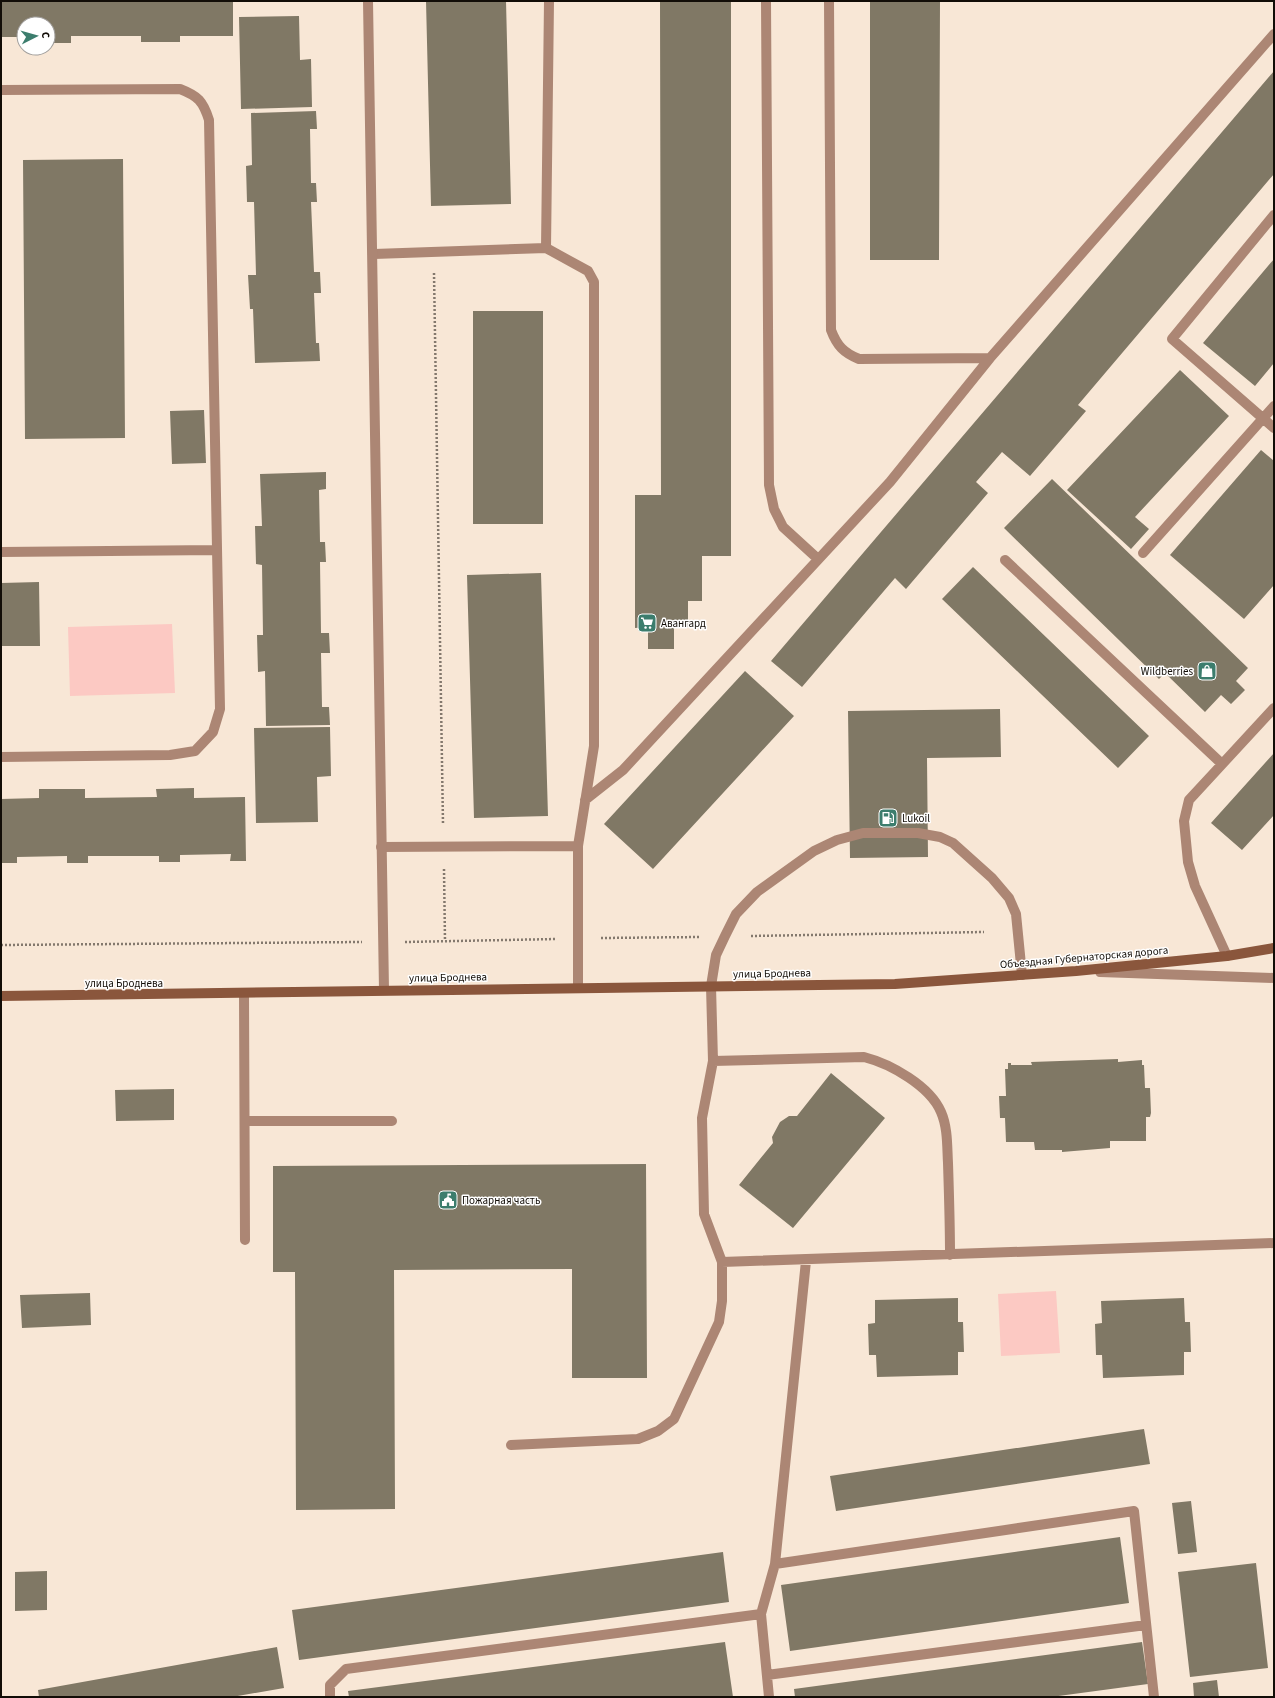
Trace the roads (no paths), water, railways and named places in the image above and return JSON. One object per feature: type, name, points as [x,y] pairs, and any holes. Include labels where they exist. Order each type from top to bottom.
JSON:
[{"type":"main road","name":"Объездная Губернаторская дорога","points":[[895,984],[1076,971],[1227,956],[1274,948]]},
{"type":"main road","name":"улица Броднева","points":[[1,996],[895,984]]},
{"type":"street","points":[[368,1],[374,254],[384,990]]},
{"type":"street","points":[[546,248],[549,1]]},
{"type":"street","points":[[766,1],[769,485],[774,509],[783,527],[818,559]]},
{"type":"street","points":[[829,1],[831,330],[836,344],[847,354],[859,360],[990,358]]},
{"type":"street","points":[[585,800],[623,770],[890,482],[990,358],[1274,34]]},
{"type":"street","points":[[1,90],[180,89],[194,94],[205,106],[209,120],[220,709],[213,732],[195,751],[170,755],[1,757]]},
{"type":"street","points":[[1274,215],[1172,339],[1274,428]]},
{"type":"street","points":[[374,254],[546,248],[588,271],[594,282],[594,746],[578,846],[578,988]]},
{"type":"street","points":[[1143,553],[1274,406]]},
{"type":"street","points":[[1,552],[217,550]]},
{"type":"street","points":[[1005,560],[1222,764]]},
{"type":"street","points":[[1227,956],[1195,886],[1188,862],[1184,821],[1189,800],[1274,708]]},
{"type":"street","points":[[511,1446],[638,1439],[658,1431],[674,1419],[719,1322],[722,1301],[722,1262],[704,1214],[702,1118],[713,1061],[711,986],[716,955],[725,936],[736,914],[757,892],[814,851],[837,840],[863,833],[918,833],[940,837],[953,843],[992,878],[1009,898],[1016,914],[1022,975]]},
{"type":"street","points":[[381,847],[578,846]]},
{"type":"street","points":[[1076,971],[1274,978]]},
{"type":"street","points":[[244,993],[245,1240]]},
{"type":"street","points":[[713,1061],[864,1057],[876,1060],[914,1080],[930,1094],[941,1112],[946,1134],[950,1255]]},
{"type":"street","points":[[245,1121],[392,1121]]},
{"type":"street","points":[[722,1262],[806,1261],[1274,1243]]},
{"type":"street","points":[[769,1697],[761,1614],[775,1564],[806,1261]]},
{"type":"street","points":[[775,1564],[1134,1511],[1154,1697]]},
{"type":"street","points":[[330,1697],[330,1686],[346,1669],[761,1614]]},
{"type":"street","points":[[767,1675],[1146,1625]]},
{"type":"place","name":"Авангард","points":[[647,623]]},
{"type":"place","name":"Wildberries","points":[[1207,671]]},
{"type":"place","name":"Lukoil","points":[[888,818]]},
{"type":"place","name":"Пожарная часть","points":[[448,1200]]}]
